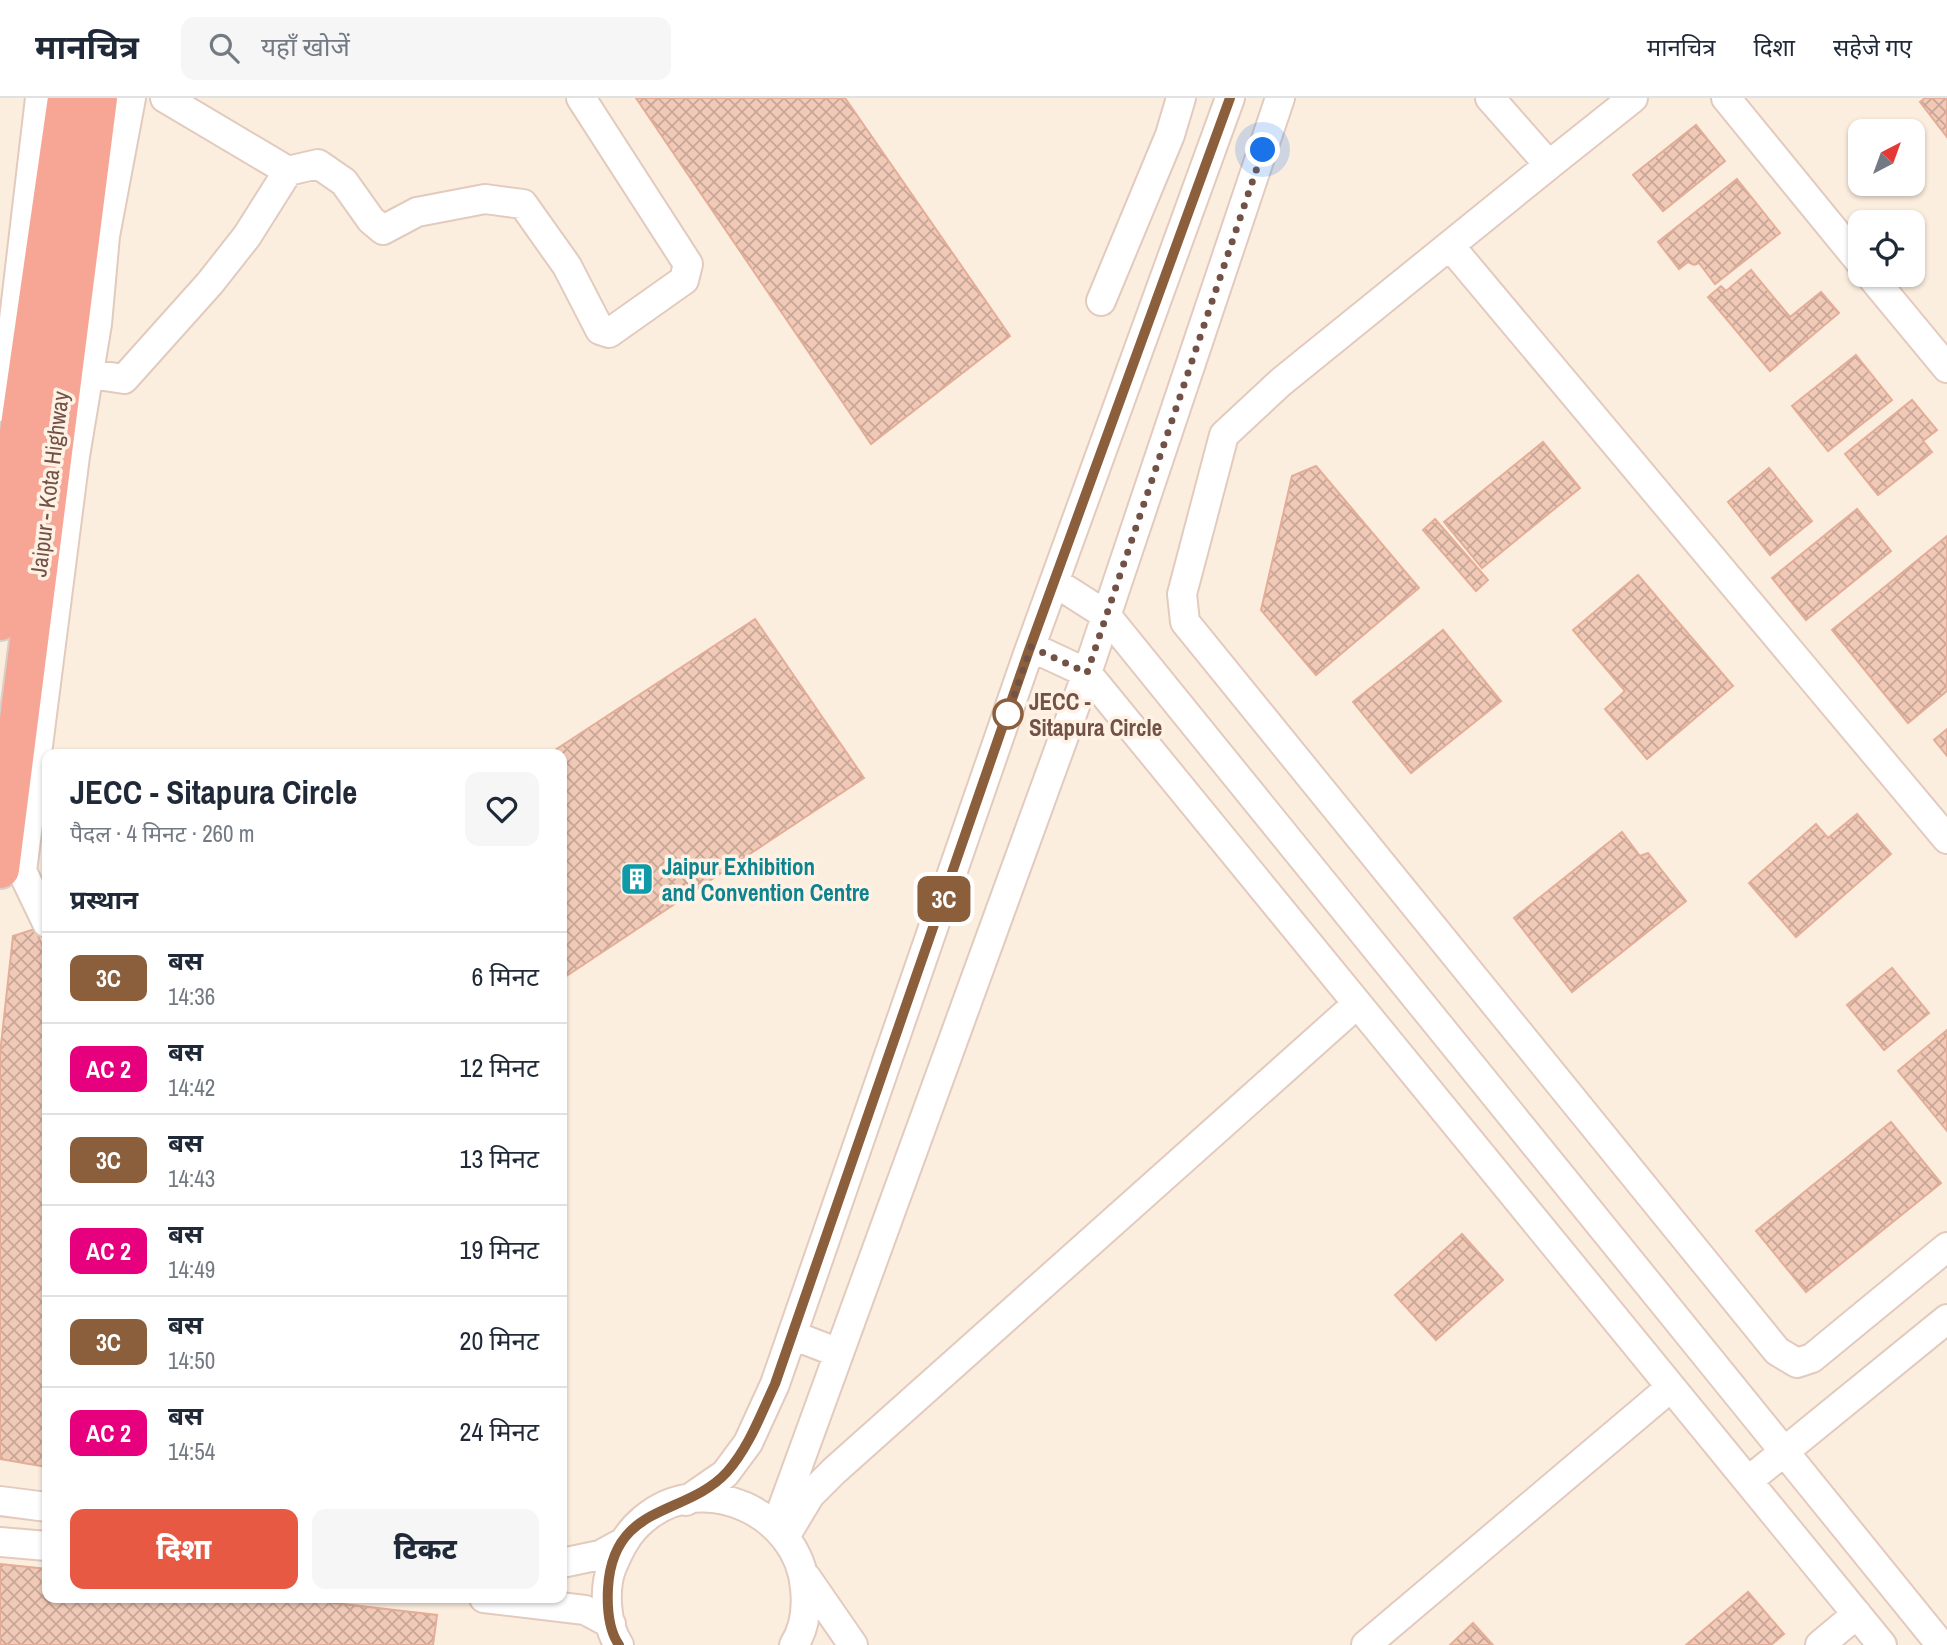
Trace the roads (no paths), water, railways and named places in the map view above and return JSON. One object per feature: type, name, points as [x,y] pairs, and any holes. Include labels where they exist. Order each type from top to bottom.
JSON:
[{"type":"highway","name":"Jaipur - Kota Highway","points":[[0,621],[8,444],[67,98]]},
{"type":"highway","name":"Jaipur - Kota Highway","points":[[11,870],[14,755],[76,372],[98,98]]},
{"type":"street","points":[[0,407],[7,379],[40,98]]},
{"type":"street","points":[[42,916],[11,870],[38,730],[76,372],[97,324],[104,236],[131,98]]},
{"type":"street","points":[[165,98],[288,171],[318,164],[344,181],[371,220],[383,230],[417,212],[485,199],[523,204],[567,266],[600,330],[609,333],[684,280],[688,264],[581,98]]},
{"type":"street","points":[[1170,98],[1095,298],[1170,135],[1181,98]]},
{"type":"street","points":[[686,1501],[725,1474],[748,1443],[775,1384],[1031,647],[1230,98]]},
{"type":"street","points":[[781,1531],[839,1353],[1087,673],[1280,98]]},
{"type":"street","points":[[1490,98],[1556,160]]},
{"type":"street","points":[[1514,98],[1556,160]]},
{"type":"street","points":[[1633,98],[1281,382],[1224,435],[1182,594],[1185,622],[1777,1351],[1797,1363],[1812,1358],[1947,1247]]},
{"type":"street","points":[[1726,98],[1848,247]]},
{"type":"street","points":[[76,372],[124,379],[218,274],[247,236],[288,171]]},
{"type":"street","points":[[1450,246],[1947,839]]},
{"type":"street","points":[[1880,287],[1947,368]]},
{"type":"street","points":[[1055,583],[1106,615],[1941,1645]]},
{"type":"street","points":[[1031,647],[1087,673],[1882,1645]]},
{"type":"street","points":[[781,1531],[834,1471],[1357,1004]]},
{"type":"street","points":[[1748,1481],[1947,1319]]},
{"type":"street","points":[[792,1335],[839,1353]]},
{"type":"street","points":[[1366,1645],[1671,1387]]},
{"type":"street","points":[[567,1562],[600,1555],[622,1543],[645,1518],[676,1502],[709,1497],[743,1504],[781,1531],[797,1551],[804,1575],[807,1606],[794,1645]]},
{"type":"street","points":[[0,1501],[42,1506]]},
{"type":"street","points":[[0,1542],[42,1546]]},
{"type":"street","points":[[615,1634],[607,1608],[609,1574],[622,1543]]},
{"type":"street","points":[[804,1575],[853,1645]]},
{"type":"street","points":[[526,1603],[584,1610],[615,1634]]},
{"type":"street","points":[[1820,1645],[1857,1614]]},
{"type":"place","name":"JECC - Sitapura Circle","points":[[1008,714]]},
{"type":"place","name":"Jaipur Exhibition and Convention Centre","points":[[637,879]]}]
